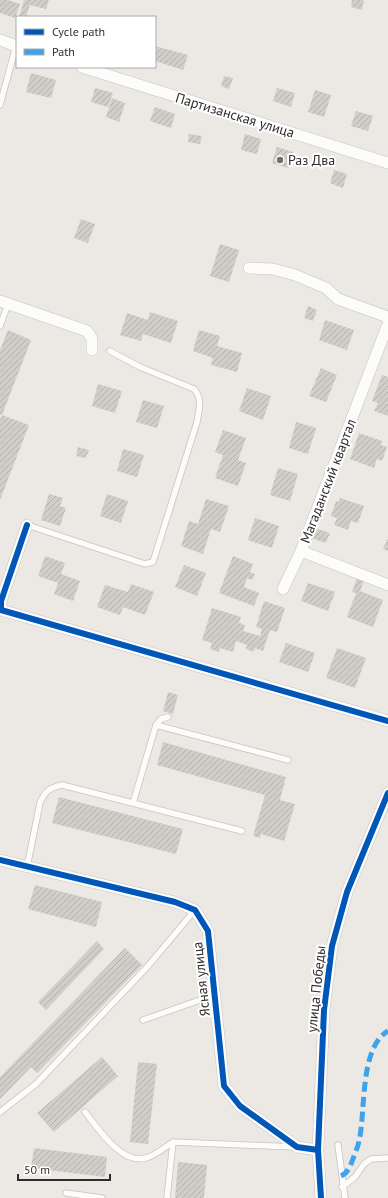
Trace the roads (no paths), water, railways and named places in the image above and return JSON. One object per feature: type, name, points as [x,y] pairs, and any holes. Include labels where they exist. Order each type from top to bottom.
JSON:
[{"type":"street","points":[[0,40],[16,46]]},
{"type":"street","name":"Партизанская улица","points":[[85,68],[388,162]]},
{"type":"street","points":[[249,268],[273,270],[295,275],[326,288],[338,299],[388,317]]},
{"type":"street","points":[[4,303],[87,331],[92,338],[92,350]]},
{"type":"street","name":"Магаданский квартал","points":[[388,324],[301,551],[388,585]]},
{"type":"street","points":[[27,526],[1,601],[1,610],[388,721]]},
{"type":"street","points":[[283,589],[301,551]]},
{"type":"street","name":"улица Победы","points":[[321,1198],[318,1150],[324,1010],[332,946],[347,892],[388,793]]},
{"type":"street","points":[[0,860],[175,902],[195,910]]},
{"type":"street","name":"Ясная улица","points":[[195,910],[208,931],[224,1086],[240,1106],[297,1147],[318,1150]]},
{"type":"lane","points":[[0,105],[16,49]]},
{"type":"lane","points":[[0,326],[4,303]]},
{"type":"lane","points":[[27,526],[145,564],[153,562],[198,422],[199,394],[194,389],[140,367],[110,351]]},
{"type":"lane","points":[[133,803],[156,725],[161,719],[168,717]]},
{"type":"lane","points":[[156,725],[288,760]]},
{"type":"lane","points":[[27,867],[40,803],[44,793],[51,788],[62,785],[242,831]]},
{"type":"lane","points":[[0,1112],[36,1084],[148,966],[195,910]]},
{"type":"lane","points":[[143,1020],[214,995]]},
{"type":"lane","points":[[85,1112],[116,1150],[127,1156],[146,1158],[173,1142],[297,1147]]},
{"type":"lane","points":[[167,1198],[173,1142]]},
{"type":"lane","points":[[338,1145],[342,1188],[345,1198]]},
{"type":"lane","points":[[342,1188],[355,1177],[364,1164],[371,1159],[388,1158]]},
{"type":"lane","points":[[66,1193],[102,1198]]},
{"type":"place","name":"Раз Два","points":[[280,160]]}]
